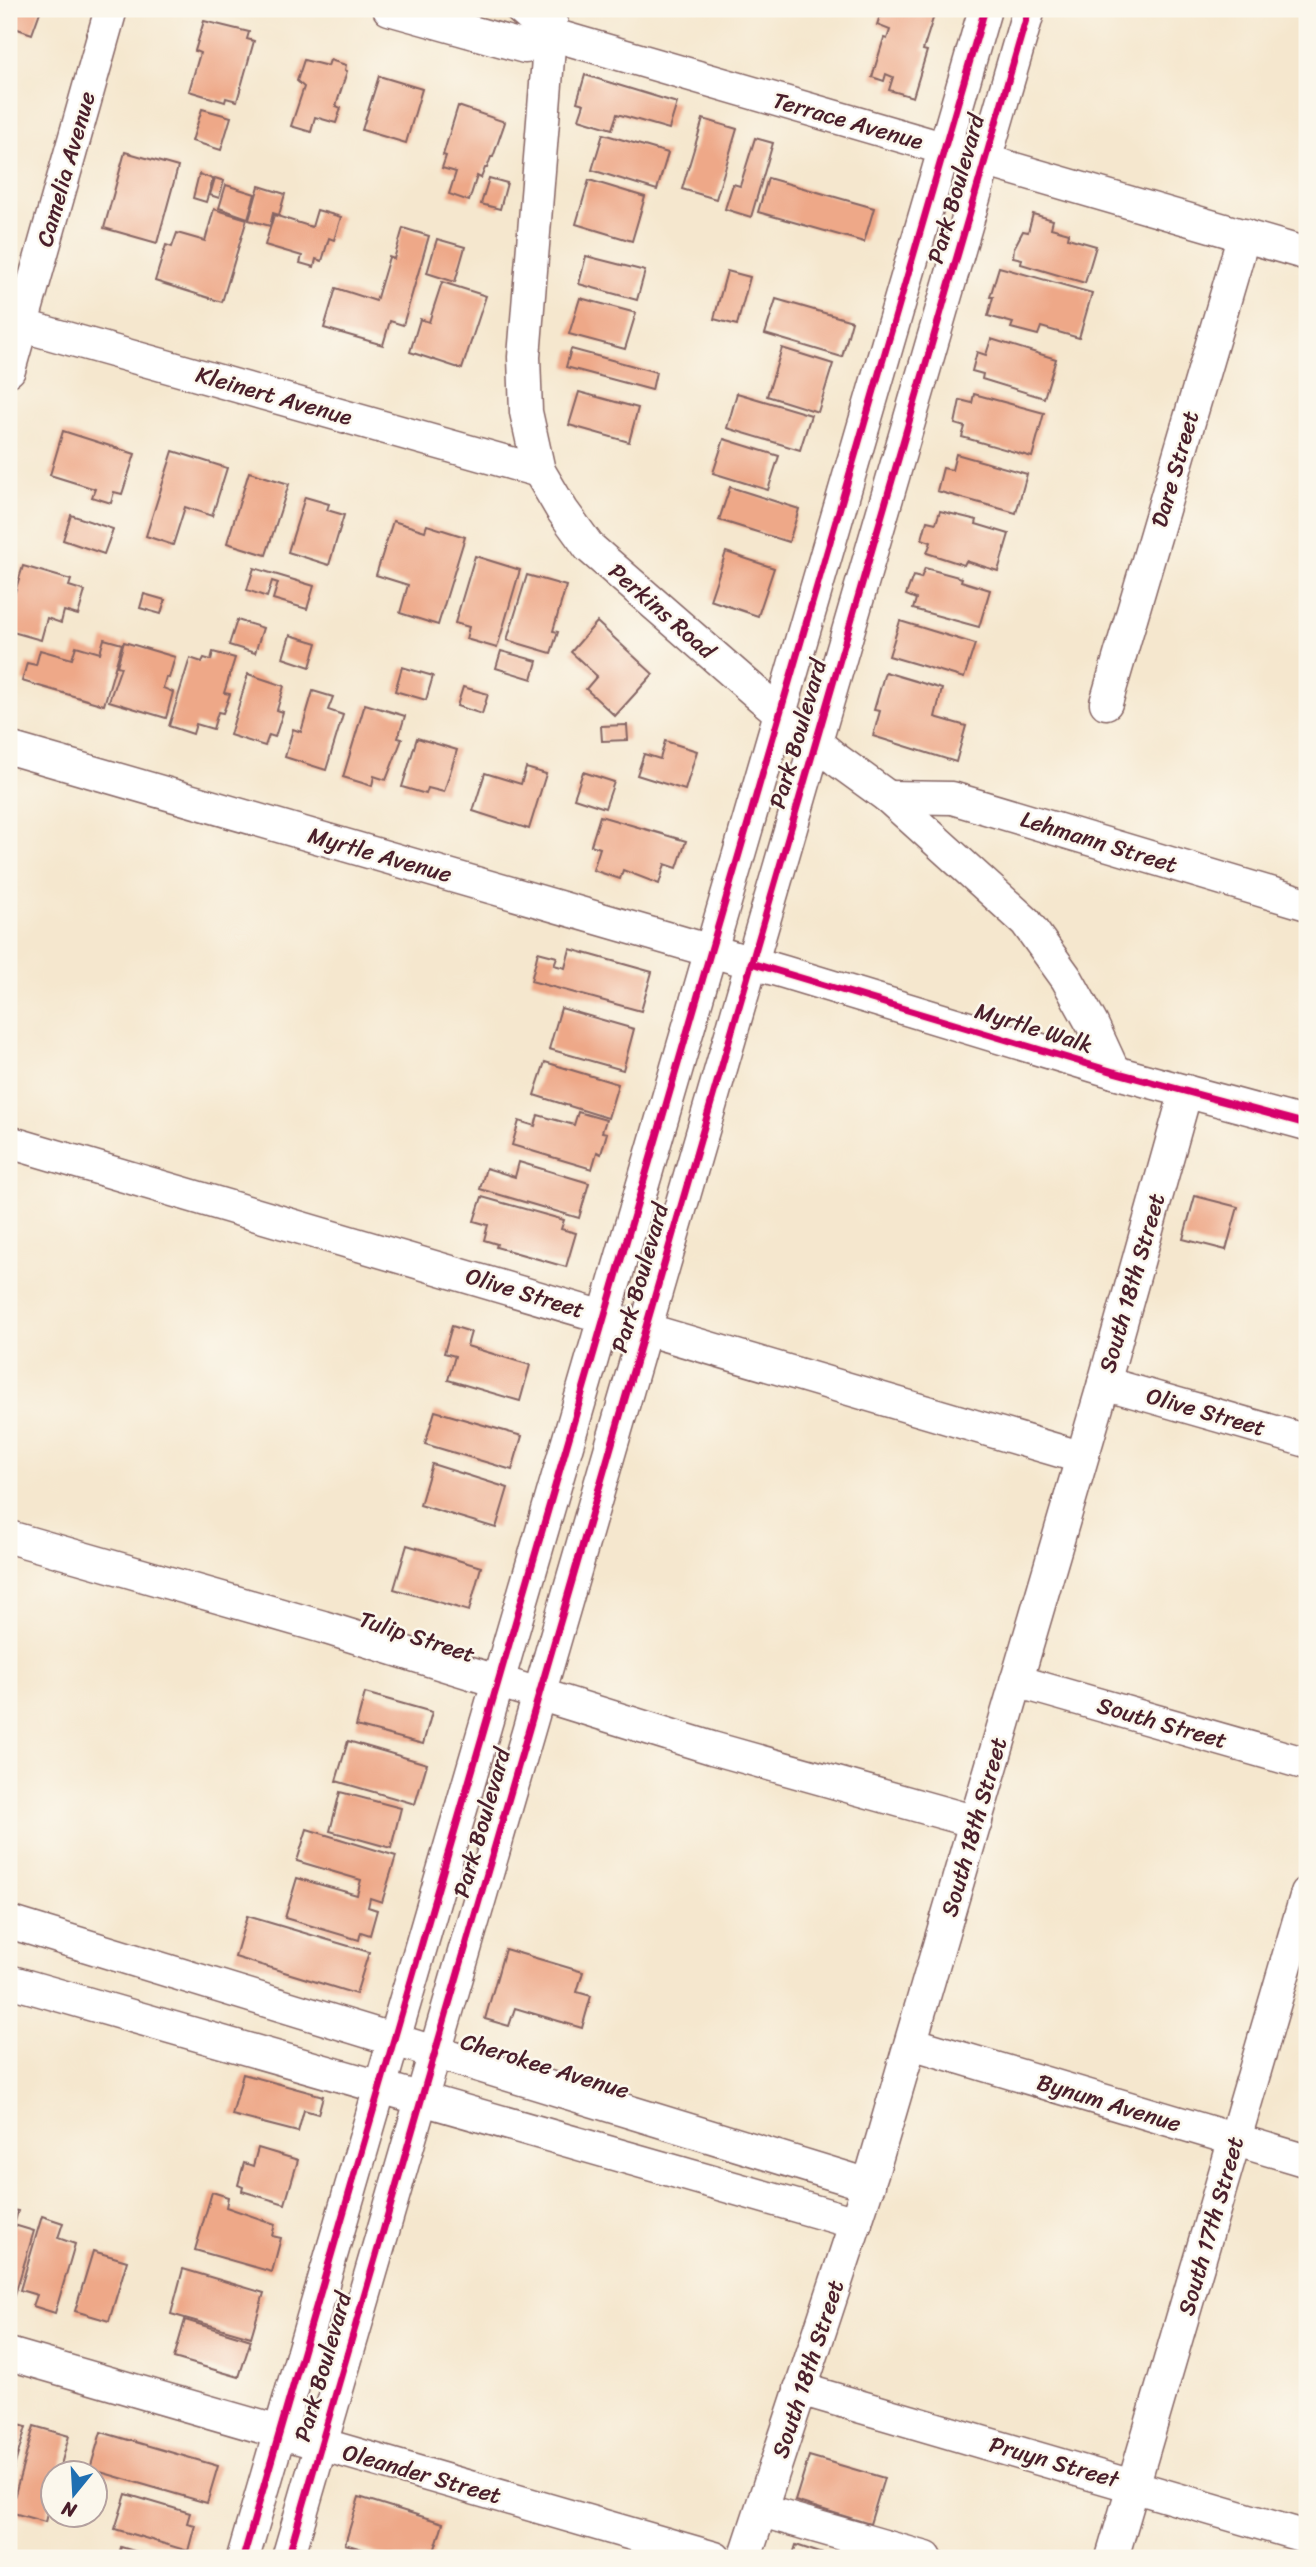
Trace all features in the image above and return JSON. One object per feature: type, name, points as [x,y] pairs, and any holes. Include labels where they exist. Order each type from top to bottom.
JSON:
[{"type":"street","name":"Camelia Avenue","points":[[9,370],[15,324],[111,9]]},
{"type":"street","points":[[389,9],[525,47],[551,21]]},
{"type":"street","name":"Terrace Avenue","points":[[521,9],[945,149],[1307,254]]},
{"type":"street","points":[[243,2558],[985,9]]},
{"type":"street","name":"Park Boulevard","points":[[288,2558],[1029,9]]},
{"type":"street","name":"Perkins Road","points":[[551,21],[524,357],[526,412],[538,471],[589,547],[781,714],[888,797],[1026,922],[1067,979],[1114,1072]]},
{"type":"street","name":"Dare Street","points":[[1106,703],[1244,235]]},
{"type":"street","name":"Kleinert Avenue","points":[[15,324],[538,471]]},
{"type":"street","name":"Myrtle Avenue","points":[[9,748],[751,963]]},
{"type":"street","name":"Lehmann Street","points":[[888,797],[952,798],[1307,904]]},
{"type":"street","name":"Myrtle Walk","points":[[751,963],[1114,1072],[1307,1124]]},
{"type":"street","name":"South 18th Street","points":[[745,2558],[869,2185],[1080,1457],[1104,1383],[1186,1091]]},
{"type":"street","name":"Olive Street","points":[[9,1142],[1080,1457]]},
{"type":"street","name":"Olive Street","points":[[1104,1383],[1307,1441]]},
{"type":"street","name":"Tulip Street","points":[[9,1536],[323,1627],[712,1748],[976,1822]]},
{"type":"street","name":"South Street","points":[[1016,1681],[1307,1764]]},
{"type":"street","name":"South 17th Street","points":[[1112,2558],[1307,1893]]},
{"type":"street","name":"Cherokee Avenue","points":[[9,1922],[869,2185]]},
{"type":"street","points":[[9,1981],[856,2223]]},
{"type":"street","name":"Bynum Avenue","points":[[911,2043],[1307,2161]]},
{"type":"street","name":"Oleander Street","points":[[9,2354],[715,2558]]},
{"type":"street","name":"Pruyn Street","points":[[800,2389],[1307,2537]]},
{"type":"street","points":[[762,2511],[926,2558]]},
{"type":"building","points":[[9,9],[41,9],[32,34],[9,26]]},
{"type":"building","points":[[882,9],[895,12],[896,9],[936,9],[923,50],[927,51],[913,97],[889,90],[893,77],[886,74],[884,81],[872,77],[884,38],[887,39],[890,30],[877,25]]},
{"type":"building","points":[[204,21],[249,32],[247,39],[254,41],[237,101],[226,98],[225,102],[189,91],[200,53],[195,51]]},
{"type":"building","points":[[304,60],[328,66],[330,60],[346,65],[347,71],[336,106],[341,108],[336,123],[315,117],[311,132],[291,126],[304,87],[297,81]]},
{"type":"building","points":[[585,75],[677,103],[669,129],[617,114],[612,129],[579,119],[584,104],[577,102]]},
{"type":"building","points":[[379,76],[422,89],[406,143],[362,130]]},
{"type":"building","points":[[458,106],[505,122],[493,157],[481,178],[477,176],[469,201],[449,194],[456,172],[442,168],[446,156],[443,155]]},
{"type":"building","points":[[202,109],[231,117],[221,150],[192,141]]},
{"type":"building","points":[[703,119],[737,129],[716,199],[682,189]]},
{"type":"building","points":[[603,134],[668,153],[657,190],[592,170]]},
{"type":"building","points":[[755,138],[773,143],[751,217],[725,209],[733,184],[740,186]]},
{"type":"building","points":[[125,152],[178,167],[157,243],[104,228]]},
{"type":"building","points":[[199,174],[213,179],[206,202],[193,198]]},
{"type":"building","points":[[215,178],[224,181],[219,198],[210,195]]},
{"type":"building","points":[[489,178],[507,183],[500,209],[481,204]]},
{"type":"building","points":[[768,178],[874,208],[864,242],[758,212]]},
{"type":"building","points":[[589,180],[645,197],[632,241],[576,224]]},
{"type":"building","points":[[226,185],[255,194],[248,218],[219,208]]},
{"type":"building","points":[[259,186],[285,194],[279,215],[273,213],[270,226],[249,220]]},
{"type":"building","points":[[214,209],[247,219],[222,302],[155,281],[166,245],[172,247],[177,233],[205,241]]},
{"type":"building","points":[[317,210],[341,217],[334,240],[329,238],[322,261],[316,259],[314,267],[300,263],[302,256],[265,245],[274,215],[312,227]]},
{"type":"building","points":[[1033,214],[1053,220],[1051,228],[1069,233],[1068,238],[1096,246],[1085,283],[1021,264],[1022,259],[1013,257],[1014,248],[1023,231],[1028,232]]},
{"type":"building","points":[[403,228],[429,236],[403,325],[390,321],[383,345],[324,328],[336,288],[376,301],[389,257],[394,259]]},
{"type":"building","points":[[437,239],[465,247],[455,282],[427,273]]},
{"type":"building","points":[[586,256],[645,271],[637,300],[579,284]]},
{"type":"building","points":[[999,267],[1092,293],[1079,338],[1041,327],[1038,335],[1011,328],[1013,323],[988,316],[993,297],[990,297]]},
{"type":"building","points":[[727,271],[750,277],[737,325],[714,319]]},
{"type":"building","points":[[442,282],[486,296],[462,369],[410,352],[420,319],[429,322]]},
{"type":"building","points":[[580,298],[636,313],[625,349],[569,334]]},
{"type":"building","points":[[776,299],[852,321],[842,357],[765,334]]},
{"type":"building","points":[[991,339],[1056,359],[1044,398],[982,379],[983,374],[972,371],[977,352],[986,355]]},
{"type":"building","points":[[782,348],[833,364],[818,412],[767,396]]},
{"type":"building","points":[[571,349],[656,372],[652,390],[566,367]]},
{"type":"building","points":[[579,392],[638,408],[629,442],[569,425]]},
{"type":"building","points":[[737,393],[811,415],[800,450],[727,428]]},
{"type":"building","points":[[974,394],[1044,413],[1032,457],[962,437],[965,427],[955,424],[960,400],[972,403]]},
{"type":"building","points":[[63,431],[135,454],[122,494],[114,492],[111,503],[92,497],[95,489],[50,475]]},
{"type":"building","points":[[724,439],[779,456],[768,490],[713,473]]},
{"type":"building","points":[[173,451],[227,468],[212,516],[185,507],[173,545],[146,536]]},
{"type":"building","points":[[956,454],[1027,474],[1016,513],[937,491],[943,468],[952,470]]},
{"type":"building","points":[[249,472],[289,484],[266,555],[227,543]]},
{"type":"building","points":[[730,487],[799,509],[789,542],[719,520]]},
{"type":"building","points":[[305,497],[329,504],[327,510],[344,515],[329,565],[288,552]]},
{"type":"building","points":[[940,511],[977,520],[976,524],[1009,534],[998,571],[966,561],[964,565],[927,553],[931,542],[922,539],[927,521],[936,523]]},
{"type":"building","points":[[71,515],[113,529],[104,554],[63,540]]},
{"type":"building","points":[[393,521],[425,531],[427,525],[465,537],[438,625],[400,613],[408,585],[376,575]]},
{"type":"building","points":[[726,552],[774,568],[758,616],[710,600]]},
{"type":"building","points":[[475,556],[520,570],[497,648],[466,639],[469,627],[455,623]]},
{"type":"building","points":[[23,566],[71,580],[69,586],[85,591],[78,615],[64,611],[61,623],[47,618],[41,640],[9,631],[9,611]]},
{"type":"building","points":[[254,568],[314,586],[307,609],[273,599],[278,583],[272,581],[267,597],[247,590]]},
{"type":"building","points":[[925,568],[962,578],[961,581],[990,590],[979,627],[913,609],[916,599],[906,595],[913,576],[921,578]]},
{"type":"building","points":[[527,575],[566,586],[553,631],[558,632],[551,653],[507,640]]},
{"type":"building","points":[[144,594],[165,600],[161,614],[140,608]]},
{"type":"building","points":[[237,620],[263,628],[255,653],[229,645]]},
{"type":"building","points":[[900,621],[975,644],[964,678],[889,656]]},
{"type":"building","points":[[597,622],[653,674],[615,716],[586,689],[597,676],[571,652]]},
{"type":"building","points":[[290,635],[317,643],[310,667],[283,658]]},
{"type":"building","points":[[104,639],[122,644],[104,705],[22,681],[27,663],[36,665],[40,650],[72,659],[76,646],[100,653]]},
{"type":"building","points":[[124,642],[175,657],[163,688],[173,692],[166,718],[109,701],[121,667],[117,666]]},
{"type":"building","points":[[501,651],[537,661],[532,679],[496,668]]},
{"type":"building","points":[[213,652],[235,658],[224,693],[230,694],[223,713],[218,712],[213,729],[196,724],[193,734],[169,726],[190,658],[202,662],[204,658],[211,660]]},
{"type":"building","points":[[402,667],[433,676],[426,700],[395,691]]},
{"type":"building","points":[[885,672],[942,689],[935,717],[966,726],[956,762],[873,736],[880,711],[874,710]]},
{"type":"building","points":[[248,674],[284,686],[277,710],[283,712],[275,737],[269,735],[265,746],[230,735]]},
{"type":"building","points":[[463,687],[488,694],[482,714],[457,706]]},
{"type":"building","points":[[313,691],[333,697],[328,710],[343,715],[326,770],[285,757],[293,729],[301,732]]},
{"type":"building","points":[[365,704],[405,716],[398,738],[402,739],[386,780],[374,776],[372,786],[343,777]]},
{"type":"building","points":[[627,725],[628,740],[602,741],[601,726]]},
{"type":"building","points":[[417,738],[457,750],[444,792],[428,788],[426,794],[402,787]]},
{"type":"building","points":[[665,741],[697,751],[685,790],[637,775],[644,754],[660,759]]},
{"type":"building","points":[[526,768],[546,774],[529,829],[473,811],[485,773],[521,784]]},
{"type":"building","points":[[583,772],[614,782],[605,808],[574,798]]},
{"type":"building","points":[[600,816],[686,841],[677,868],[665,864],[659,884],[623,870],[620,879],[593,870],[600,848],[591,845]]},
{"type":"building","points":[[570,949],[652,972],[641,1011],[531,981],[538,952],[557,957],[554,965],[565,968]]},
{"type":"building","points":[[561,1008],[634,1029],[623,1070],[549,1049]]},
{"type":"building","points":[[545,1062],[618,1084],[608,1118],[534,1095]]},
{"type":"building","points":[[578,1112],[606,1120],[602,1132],[607,1133],[601,1154],[597,1152],[592,1169],[512,1145],[519,1121],[535,1126],[538,1115],[574,1125]]},
{"type":"building","points":[[519,1162],[589,1183],[579,1218],[480,1189],[486,1168],[515,1177]]},
{"type":"building","points":[[1195,1196],[1238,1207],[1226,1250],[1183,1239]]},
{"type":"building","points":[[482,1197],[564,1220],[561,1229],[576,1233],[566,1267],[496,1247],[497,1244],[484,1240],[488,1225],[474,1221]]},
{"type":"building","points":[[452,1326],[471,1332],[467,1346],[530,1365],[520,1401],[448,1380],[455,1356],[444,1353]]},
{"type":"building","points":[[435,1411],[522,1436],[512,1470],[425,1444]]},
{"type":"building","points":[[432,1464],[508,1488],[496,1528],[420,1505]]},
{"type":"building","points":[[407,1545],[481,1567],[469,1611],[394,1589]]},
{"type":"building","points":[[365,1693],[432,1712],[423,1744],[356,1726]]},
{"type":"building","points":[[348,1741],[427,1764],[415,1804],[336,1781]]},
{"type":"building","points":[[340,1792],[401,1808],[391,1848],[330,1831]]},
{"type":"building","points":[[307,1829],[396,1856],[382,1902],[370,1898],[368,1907],[377,1910],[370,1935],[361,1932],[359,1940],[285,1918],[297,1878],[357,1895],[361,1880],[297,1861]]},
{"type":"building","points":[[247,1916],[369,1952],[356,1994],[235,1957]]},
{"type":"building","points":[[505,1949],[583,1972],[577,1992],[591,1996],[582,2028],[515,2008],[509,2026],[485,2019]]},
{"type":"building","points":[[243,2074],[323,2096],[318,2114],[304,2110],[298,2132],[232,2115]]},
{"type":"building","points":[[258,2148],[298,2160],[285,2204],[242,2191],[243,2187],[238,2185],[244,2163],[253,2166]]},
{"type":"building","points":[[212,2192],[228,2197],[226,2207],[275,2224],[272,2236],[281,2238],[272,2272],[195,2250]]},
{"type":"building","points":[[9,2209],[18,2211],[14,2225],[34,2231],[13,2301],[9,2300]]},
{"type":"building","points":[[42,2216],[63,2223],[58,2238],[75,2244],[55,2313],[33,2306],[37,2295],[20,2290]]},
{"type":"building","points":[[93,2251],[127,2261],[109,2321],[75,2311]]},
{"type":"building","points":[[183,2269],[264,2293],[251,2337],[171,2314]]},
{"type":"building","points":[[185,2320],[251,2340],[239,2377],[174,2358]]},
{"type":"building","points":[[9,2422],[26,2427],[9,2484]]},
{"type":"building","points":[[34,2426],[69,2436],[63,2458],[38,2458],[38,2520],[10,2512]]},
{"type":"building","points":[[101,2432],[218,2466],[207,2503],[108,2474],[108,2458],[93,2458]]},
{"type":"building","points":[[809,2456],[884,2478],[870,2524],[795,2501]]},
{"type":"building","points":[[126,2494],[190,2513],[187,2523],[195,2525],[188,2551],[115,2529]]},
{"type":"building","points":[[359,2497],[443,2523],[432,2558],[392,2558],[345,2544]]},
{"type":"building","points":[[796,2545],[835,2558],[792,2558]]},
{"type":"building","points":[[121,2547],[157,2558],[118,2558]]},
{"type":"cycle path","points":[[243,2558],[985,9]]},
{"type":"cycle path","points":[[288,2558],[1029,9]]},
{"type":"cycle path","points":[[751,963],[1114,1072],[1307,1124]]}]
